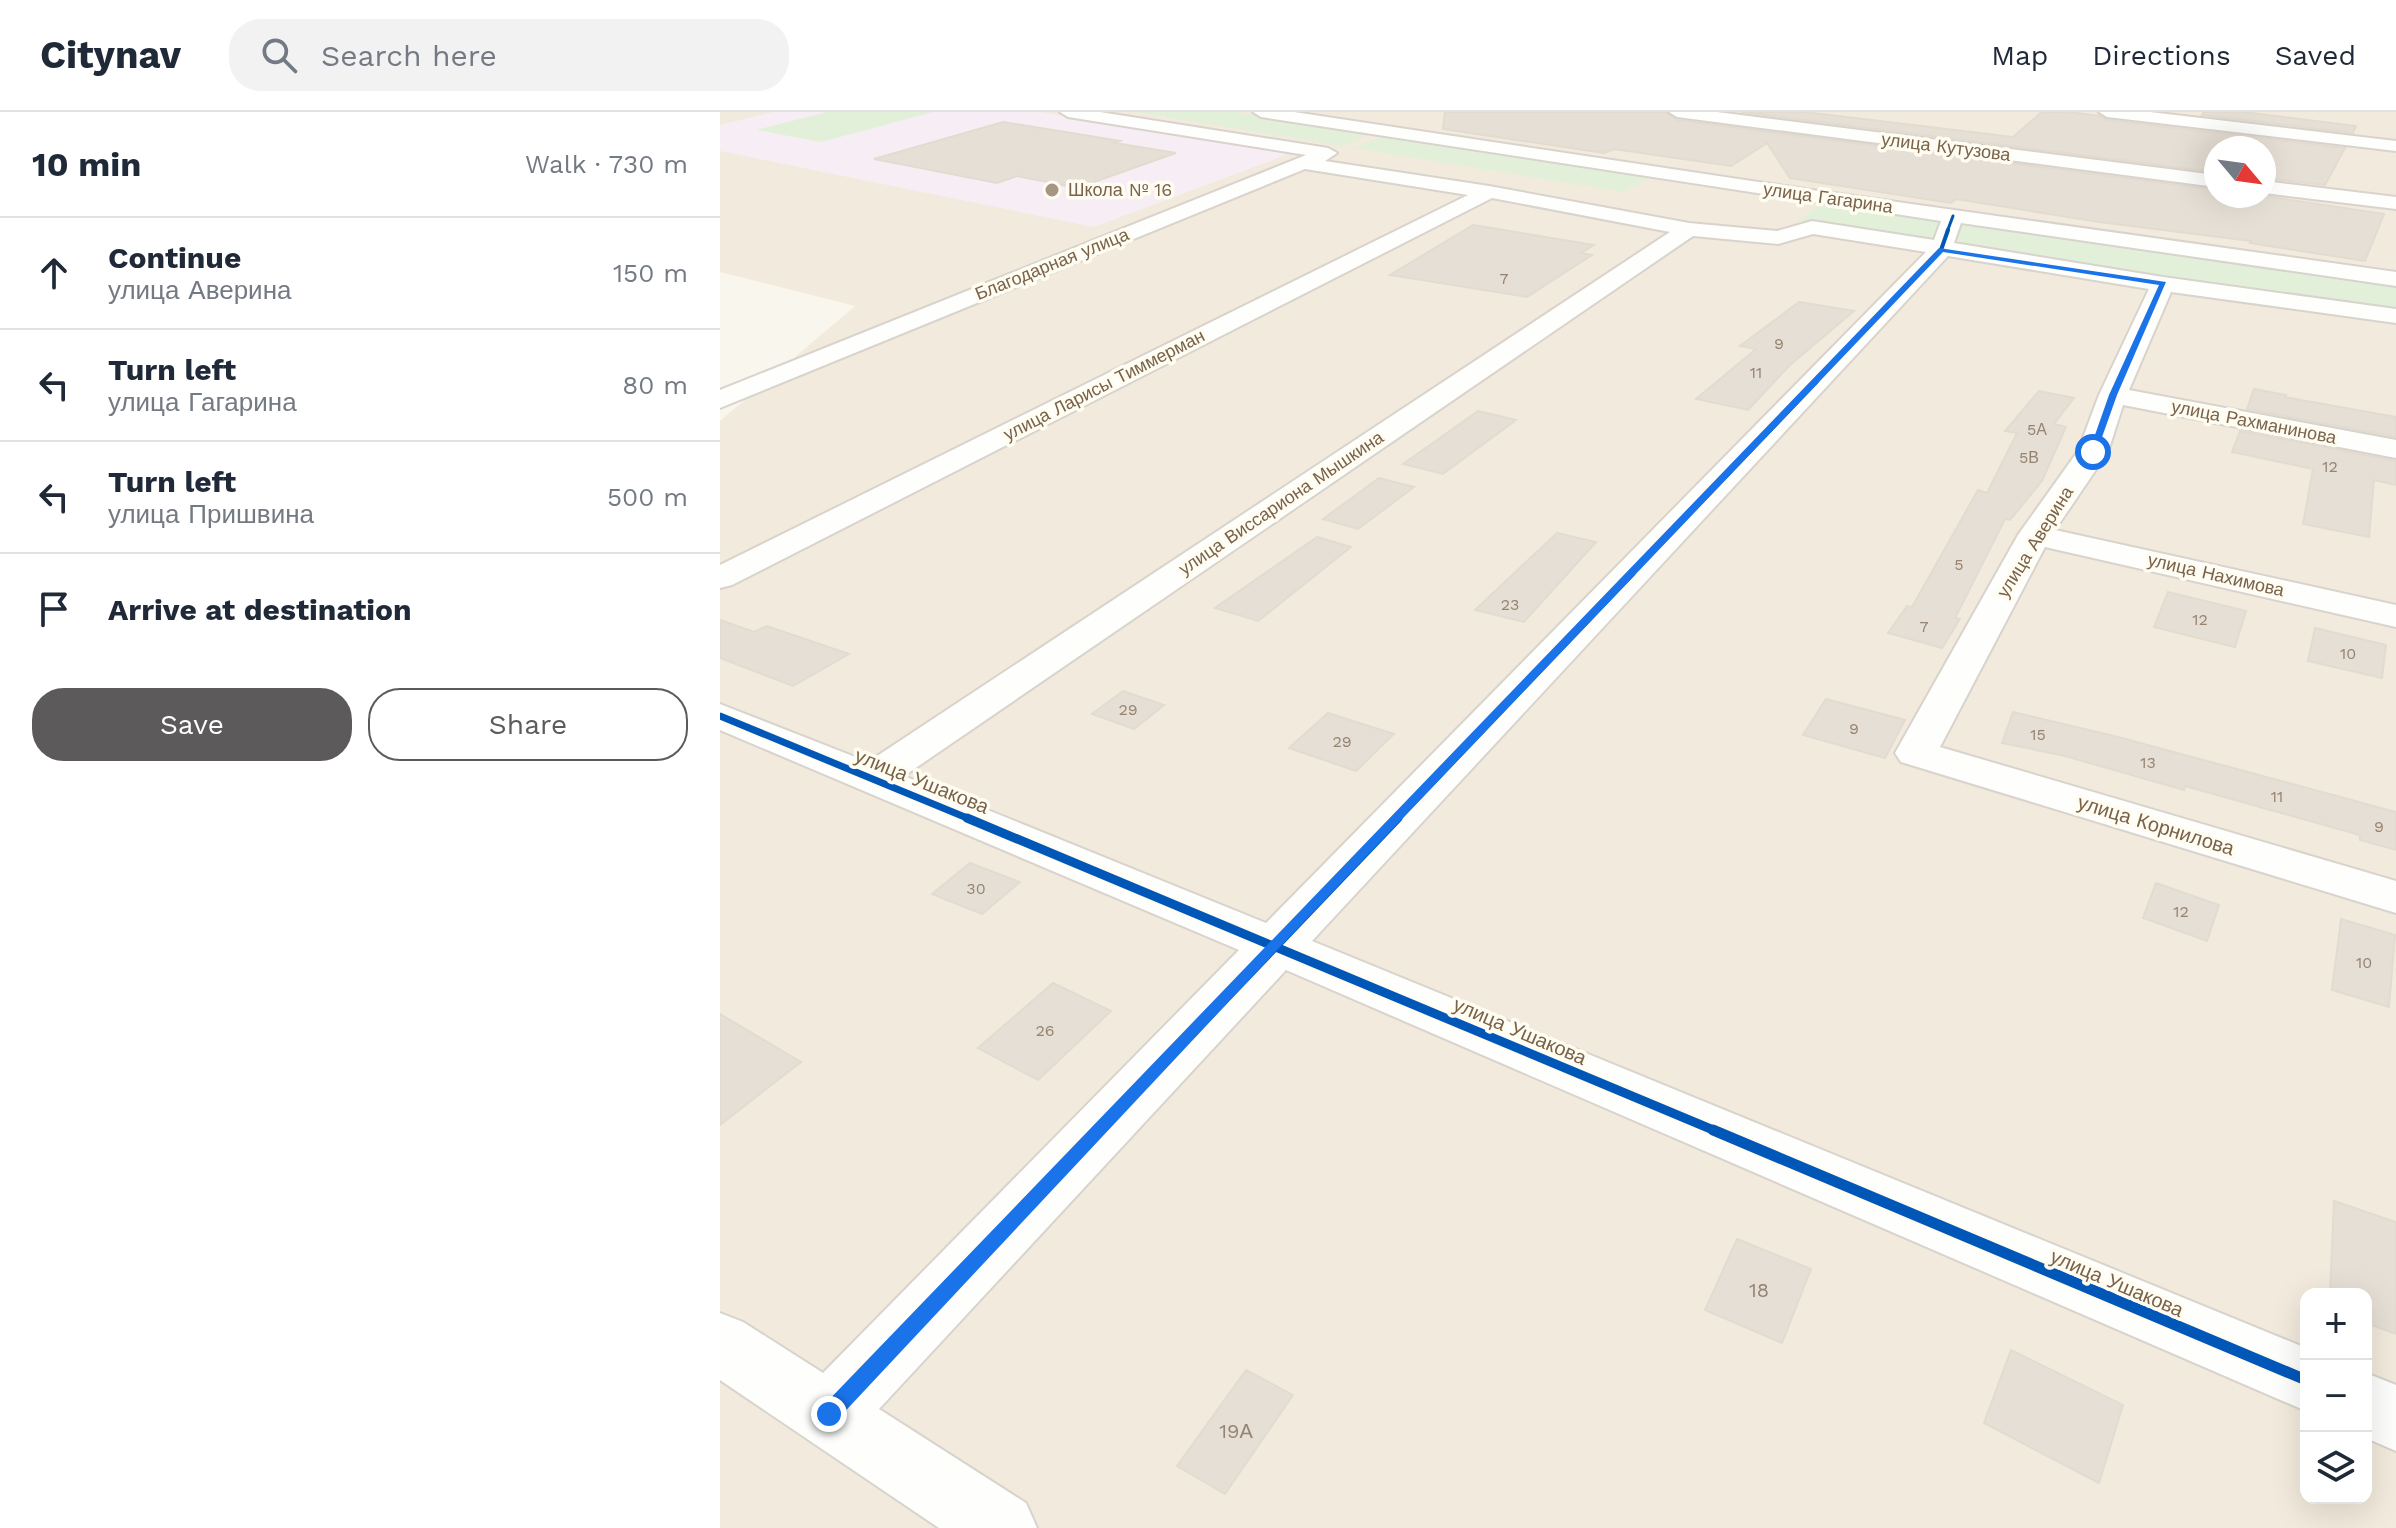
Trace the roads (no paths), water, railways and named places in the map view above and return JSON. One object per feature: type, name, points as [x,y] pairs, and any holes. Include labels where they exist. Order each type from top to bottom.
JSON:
[{"type":"street","points":[[1068,112],[1327,153]]},
{"type":"street","name":"улица Гагарина","points":[[1261,112],[1387,131],[1947,233],[2163,284],[2396,316]]},
{"type":"street","name":"улица Кутузова","points":[[1677,112],[2204,179]]},
{"type":"street","points":[[2107,112],[2396,146]]},
{"type":"street","points":[[1164,128],[1201,116]]},
{"type":"street","name":"Благодарная улица","points":[[720,400],[1387,131]]},
{"type":"street","points":[[1303,163],[1489,192],[1689,229],[1778,238],[1812,227],[1947,233]]},
{"type":"street","points":[[2276,188],[2396,203]]},
{"type":"street","name":"улица Ларисы Тиммерман","points":[[720,578],[1489,192]]},
{"type":"street","name":"улица Виссариона Мышкина","points":[[873,778],[1689,229]]},
{"type":"street","points":[[829,1414],[1947,233]]},
{"type":"street","name":"улица Гагарина","points":[[1947,233],[2396,279]]},
{"type":"street","name":"улица Аверина","points":[[1916,753],[2035,535],[2093,452],[2113,395],[2163,284]]},
{"type":"street","name":"улица Рахманинова","points":[[2113,395],[2396,449]]},
{"type":"street","name":"улица Нахимова","points":[[2035,535],[2396,616]]},
{"type":"street","name":"улица Ушакова","points":[[720,716],[1274,945],[2300,1377]]},
{"type":"street","name":"улица Корнилова","points":[[1916,753],[2396,897]]},
{"type":"street","points":[[720,1343],[1001,1528]]},
{"type":"street","points":[[2372,1408],[2396,1418]]},
{"type":"place","name":"Школа № 16","points":[[1052,190]]}]
